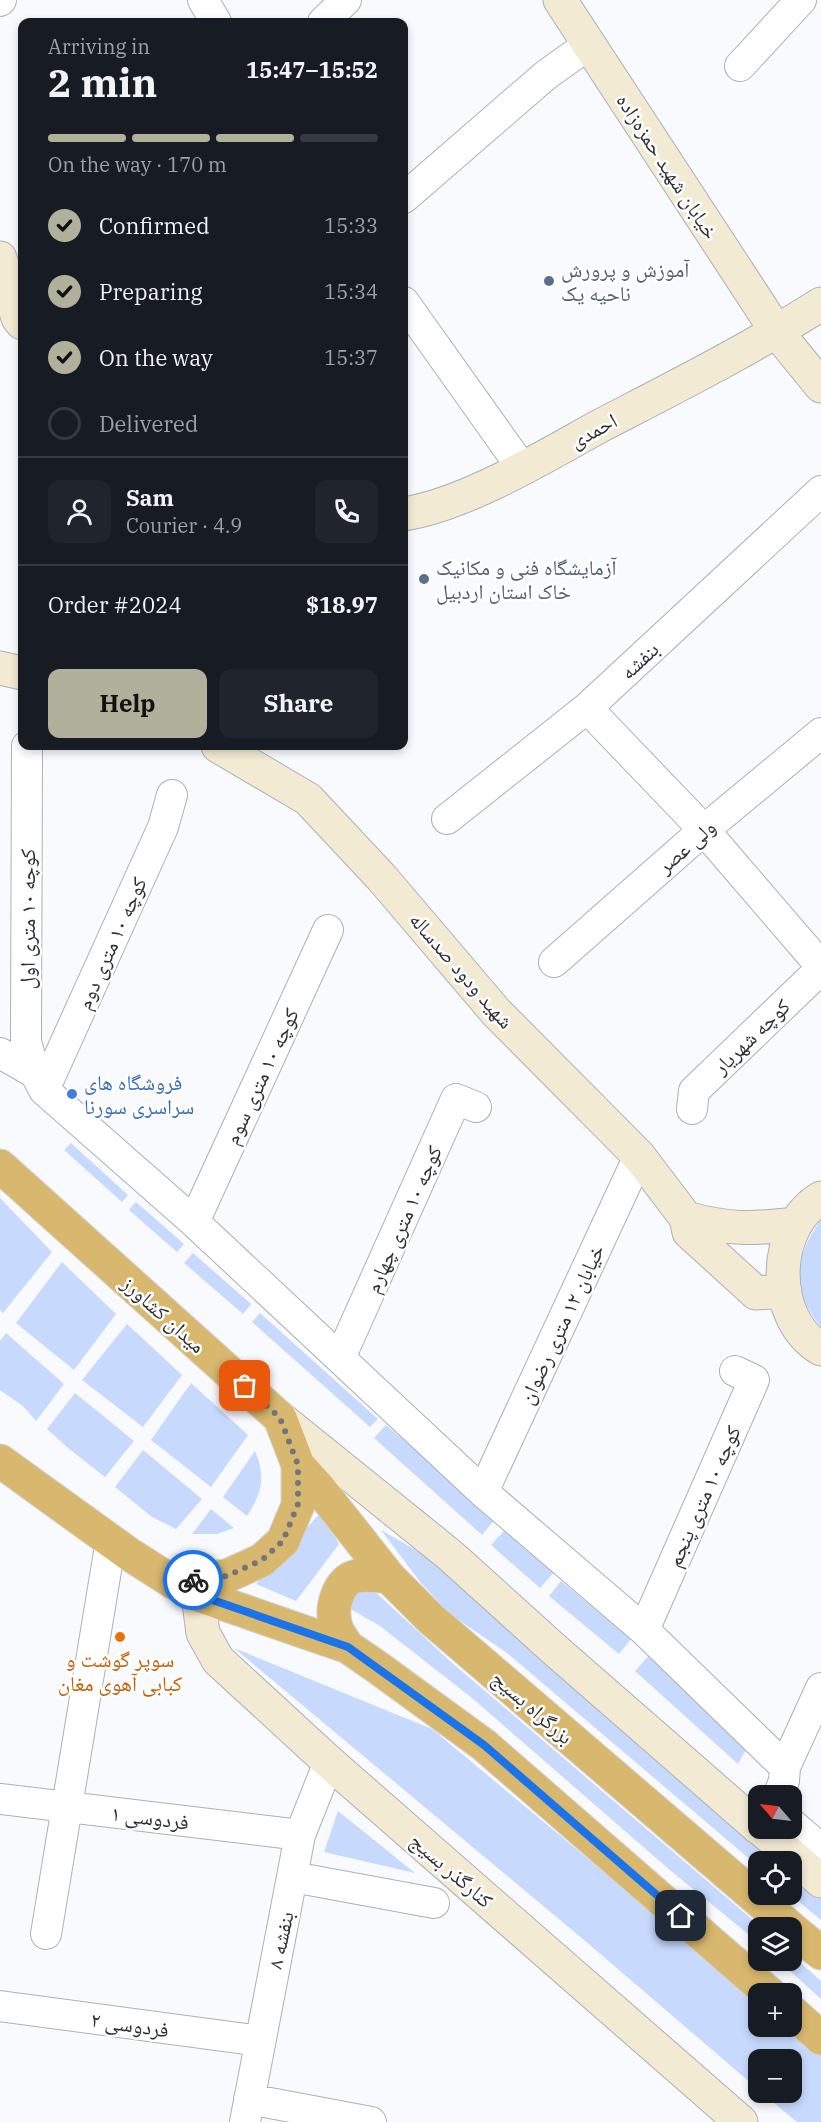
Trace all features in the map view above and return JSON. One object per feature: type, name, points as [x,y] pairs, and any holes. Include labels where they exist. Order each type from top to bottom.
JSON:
[{"type":"highway","name":"میدان کشاورز","points":[[0,1166],[280,1418],[298,1465],[298,1504],[283,1541],[262,1560],[227,1576],[186,1588]]},
{"type":"highway","points":[[0,1461],[32,1486],[111,1540],[186,1588],[348,1647],[484,1745],[757,1983]]},
{"type":"highway","name":"بزرگراه بسیج","points":[[298,1465],[389,1577],[440,1626],[778,1917]]},
{"type":"highway","points":[[348,1647],[335,1623],[334,1616],[338,1595],[344,1582],[354,1576],[389,1577]]},
{"type":"highway","name":"بزرگراه بسیج","points":[[802,1937],[821,1953]]},
{"type":"highway","points":[[802,2021],[821,2037]]},
{"type":"street","points":[[203,0],[214,18]]},
{"type":"street","points":[[327,18],[346,0]]},
{"type":"street","name":"خیابان شهید حمزه‌زاده","points":[[560,0],[777,332],[821,386]]},
{"type":"street","points":[[740,66],[801,0]]},
{"type":"street","points":[[408,195],[546,75],[588,45]]},
{"type":"street","points":[[0,258],[18,315]]},
{"type":"street","name":"احمدی","points":[[408,513],[423,511],[476,490],[522,468],[777,332],[821,304]]},
{"type":"street","points":[[408,308],[522,468]]},
{"type":"street","name":"بنفشه","points":[[447,819],[587,708],[821,491]]},
{"type":"street","points":[[0,668],[18,672]]},
{"type":"street","points":[[587,708],[704,830],[821,968]]},
{"type":"street","name":"ولی عصر","points":[[554,962],[704,830],[821,733]]},
{"type":"street","name":"کوچه ۱۰ متری اول","points":[[27,750],[26,1042],[40,1081]]},
{"type":"street","name":"شهید ودود صدساله","points":[[225,750],[308,799],[382,878],[496,1012],[639,1156],[686,1218],[689,1232],[756,1293],[784,1291]]},
{"type":"street","name":"کوچه ۱۰ متری دوم","points":[[40,1081],[163,827],[172,795]]},
{"type":"street","name":"کوچه ۱۰ متری سوم","points":[[194,1222],[328,930]]},
{"type":"street","name":"کوچه شهریار","points":[[692,1109],[694,1091],[821,968]]},
{"type":"street","points":[[0,1053],[40,1081],[483,1492],[644,1630],[781,1781],[821,1688]]},
{"type":"street","name":"کوچه ۱۰ متری چهارم","points":[[340,1358],[456,1099],[476,1107]]},
{"type":"street","name":"خیابان ۱۲ متری رضوان","points":[[483,1492],[639,1156]]},
{"type":"street","points":[[820,1348],[803,1332],[793,1316],[784,1291],[782,1274],[785,1252],[796,1224],[821,1198]]},
{"type":"street","points":[[686,1218],[717,1226],[742,1228],[796,1224]]},
{"type":"street","name":"کوچه ۱۰ متری پنجم","points":[[644,1630],[754,1380],[735,1371]]},
{"type":"street","points":[[280,1418],[451,1556],[555,1650],[748,1818]]},
{"type":"street","points":[[0,1483],[32,1486]]},
{"type":"street","points":[[46,1934],[111,1540]]},
{"type":"street","name":"کنارگذر بسیج","points":[[186,1588],[202,1633],[218,1660],[328,1762],[741,2122]]},
{"type":"street","name":"بنفشه ۸","points":[[247,2111],[300,1835],[328,1762]]},
{"type":"street","name":"فردوسی ۱","points":[[0,1799],[300,1835]]},
{"type":"street","points":[[802,1833],[821,1849]]},
{"type":"street","points":[[773,1839],[821,1881]]},
{"type":"street","points":[[293,1877],[434,1903]]},
{"type":"street","name":"فردوسی ۲","points":[[0,2006],[260,2041]]},
{"type":"street","points":[[247,2111],[371,2122]]},
{"type":"shaded area","points":[[71,1143],[128,1195],[122,1202],[64,1150]]},
{"type":"shaded area","points":[[0,1198],[52,1252],[3,1313],[0,1310]]},
{"type":"shaded area","points":[[136,1202],[184,1244],[177,1252],[129,1210]]},
{"type":"shaded area","points":[[821,1220],[821,1327],[811,1314],[805,1300],[800,1273],[805,1247]]},
{"type":"shaded area","points":[[193,1253],[251,1304],[243,1314],[184,1263]]},
{"type":"shaded area","points":[[62,1262],[116,1314],[74,1370],[16,1323]]},
{"type":"shaded area","points":[[260,1313],[378,1419],[370,1427],[252,1322]]},
{"type":"shaded area","points":[[127,1324],[182,1375],[143,1427],[82,1380]]},
{"type":"shaded area","points":[[6,1333],[64,1384],[36,1421],[23,1406],[0,1390],[0,1341]]},
{"type":"shaded area","points":[[191,1383],[248,1435],[211,1487],[151,1440]]},
{"type":"shaded area","points":[[75,1393],[134,1441],[105,1477],[47,1429]]},
{"type":"shaded area","points":[[386,1425],[496,1518],[482,1535],[374,1438]]},
{"type":"shaded area","points":[[143,1450],[202,1499],[176,1529],[152,1517],[115,1487]]},
{"type":"shaded area","points":[[255,1451],[261,1485],[247,1516],[223,1497]]},
{"type":"shaded area","points":[[211,1509],[234,1528],[217,1534],[192,1534]]},
{"type":"shaded area","points":[[322,1511],[339,1544],[296,1601],[256,1584]]},
{"type":"shaded area","points":[[381,1530],[421,1553],[451,1576],[748,1829],[748,1839],[760,1839],[774,1851],[748,1851],[748,1858],[507,1653],[450,1614],[421,1583]]},
{"type":"shaded area","points":[[505,1530],[555,1571],[540,1588],[491,1545]]},
{"type":"shaded area","points":[[561,1581],[631,1639],[619,1654],[549,1596]]},
{"type":"shaded area","points":[[369,1586],[450,1661],[749,1917],[748,1934],[671,1871],[472,1698],[380,1626],[352,1610],[346,1597]]},
{"type":"shaded area","points":[[234,1648],[432,1729],[748,1992],[748,2037],[801,2037],[821,2054],[821,2122],[797,2122],[774,2103],[802,2103],[802,2049],[748,2049],[748,2081],[584,1940]]},
{"type":"shaded area","points":[[650,1654],[749,1744],[738,1764],[635,1671]]},
{"type":"shaded area","points":[[338,1811],[415,1873],[324,1852]]},
{"type":"shaded area","points":[[802,1876],[821,1892],[821,1920],[802,1904]]},
{"type":"shaded area","points":[[802,1964],[821,1981],[821,1999],[790,1971],[802,1971]]},
{"type":"way so far","points":[[193,1580],[227,1576],[262,1560],[283,1541],[298,1504],[298,1465],[280,1418],[245,1386]]},
{"type":"place","name":"آموزش و پرورش ناحیه یک","points":[[549,281]]},
{"type":"place","name":"آزمایشگاه فنی و مکانیک خاک استان اردبیل","points":[[424,579]]},
{"type":"place","name":"فروشگاه های سراسری سورنا","points":[[72,1094]]},
{"type":"place","name":"سوپر گوشت و کبابی آهوی مغان","points":[[120,1637]]},
{"type":"route","points":[[193,1580],[173,1582],[198,1595],[348,1647],[484,1745],[681,1916]]}]
